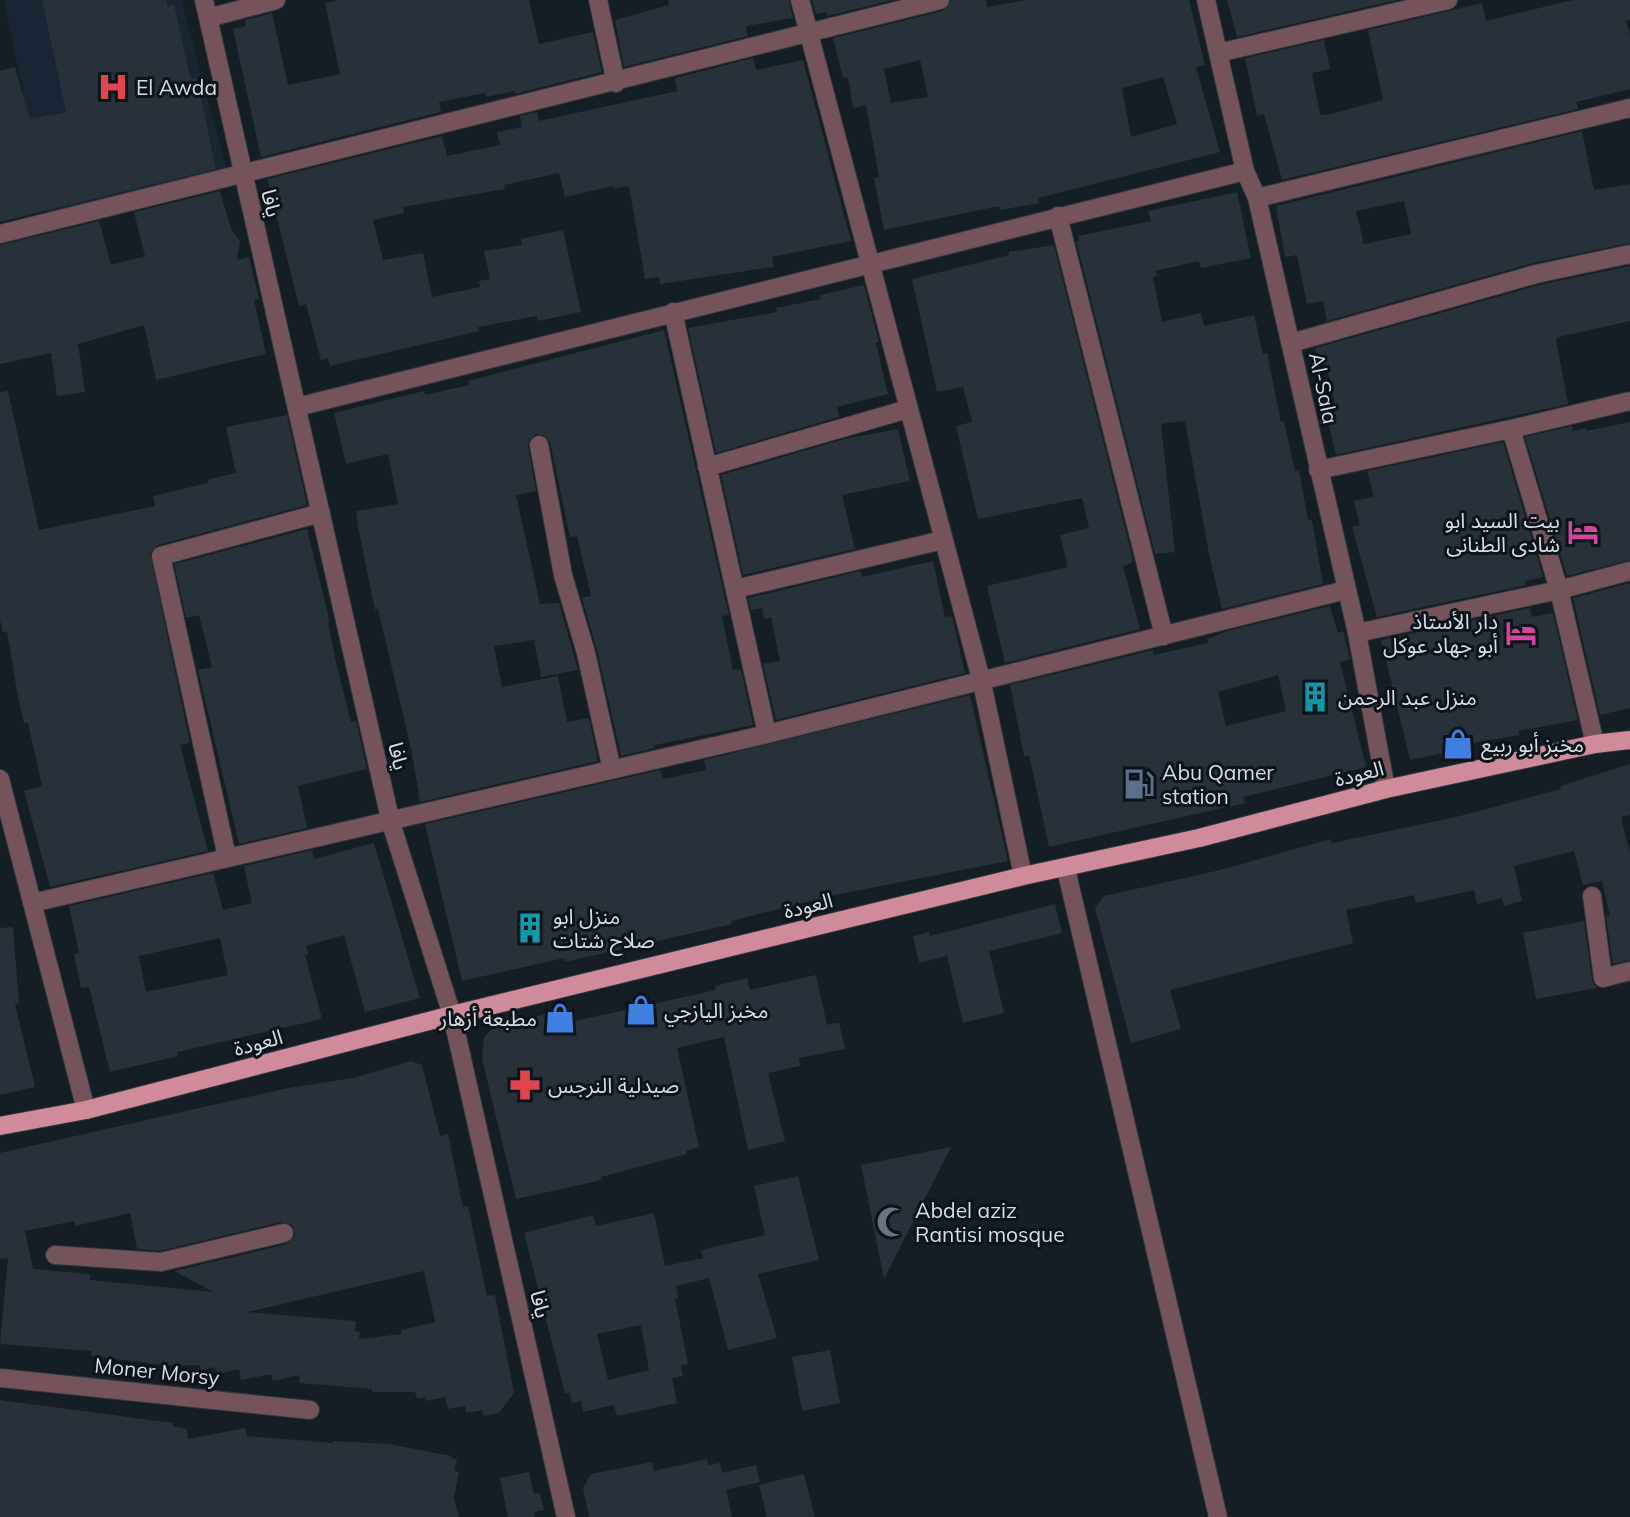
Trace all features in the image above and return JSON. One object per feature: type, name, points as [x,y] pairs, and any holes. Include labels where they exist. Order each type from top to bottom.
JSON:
[{"type":"main road","name":"العودة","points":[[0,1126],[86,1110],[452,1015],[1023,876],[1066,869],[1386,789],[1595,744],[1630,740]]},
{"type":"street","name":"يافا","points":[[204,0],[391,823],[452,1015],[566,1517]]},
{"type":"street","points":[[208,18],[276,0]]},
{"type":"street","points":[[598,0],[616,83]]},
{"type":"street","points":[[800,0],[982,683],[1023,876]]},
{"type":"street","points":[[0,234],[616,83],[940,0]]},
{"type":"street","name":"Al-Sala","points":[[1206,0],[1245,171],[1257,198],[1357,633],[1386,789]]},
{"type":"street","points":[[1218,53],[1448,0]]},
{"type":"street","points":[[1257,198],[1630,108]]},
{"type":"street","points":[[297,407],[1245,171]]},
{"type":"street","points":[[1058,216],[1164,636]]},
{"type":"street","points":[[1290,343],[1536,274],[1630,254]]},
{"type":"street","points":[[673,312],[767,734]]},
{"type":"street","points":[[1318,470],[1630,401]]},
{"type":"street","points":[[708,467],[908,409]]},
{"type":"street","points":[[1511,429],[1559,590],[1595,744]]},
{"type":"street","points":[[539,445],[563,575],[586,653],[612,770]]},
{"type":"street","points":[[227,857],[161,556],[321,513]]},
{"type":"street","points":[[735,589],[943,540]]},
{"type":"street","points":[[1357,633],[1559,590],[1630,571]]},
{"type":"street","points":[[32,903],[227,857],[391,823],[767,734],[861,709],[982,683],[1346,590]]},
{"type":"street","points":[[0,779],[86,1110]]},
{"type":"street","points":[[1066,869],[1218,1517]]},
{"type":"street","points":[[1592,896],[1603,978],[1630,971]]},
{"type":"street","points":[[55,1255],[161,1262],[284,1233]]},
{"type":"street","name":"Moner Morsy","points":[[0,1378],[310,1410]]},
{"type":"shaded area","name":"El Awda","points":[[4,0],[181,0],[228,174],[48,213]]},
{"type":"building","name":"El Awda","points":[[42,0],[166,0],[168,7],[174,5],[191,80],[197,78],[216,169],[0,222],[0,71],[15,67],[30,119],[66,112]]},
{"type":"building","points":[[338,0],[529,0],[539,44],[593,32],[602,72],[515,94],[515,91],[486,97],[485,93],[439,102],[441,112],[261,157],[233,29],[246,26],[245,20],[272,13],[288,85],[340,74],[325,3]]},
{"type":"building","points":[[668,0],[789,0],[793,18],[746,26],[748,36],[624,67],[615,20],[669,5]]},
{"type":"building","points":[[812,0],[893,0],[827,16],[826,12],[816,14]]},
{"type":"building","points":[[951,0],[986,0],[987,7],[1026,0],[1189,0],[1205,65],[1196,67],[1220,152],[1038,198],[1039,203],[1000,210],[999,206],[884,230],[874,178],[879,177],[866,105],[853,108],[848,77],[843,78],[833,38],[943,11]],"holes":[[[920,60],[928,97],[891,103],[884,69]],[[1163,77],[1177,124],[1131,137],[1122,88]]]},
{"type":"building","points":[[1227,0],[1397,0],[1237,37]]},
{"type":"building","points":[[1573,0],[1630,0],[1630,20],[1626,20],[1630,37],[1630,89],[1576,102],[1578,109],[1282,180],[1264,114],[1257,116],[1245,58],[1324,40],[1330,69],[1312,73],[1320,114],[1326,115],[1383,100],[1368,30],[1482,3],[1486,21]]},
{"type":"building","points":[[753,58],[756,70],[803,60],[851,241],[772,257],[773,267],[660,284],[659,277],[645,279],[629,186],[613,189],[613,186],[565,197],[559,173],[504,185],[505,189],[403,207],[404,213],[373,220],[383,260],[423,253],[432,297],[480,287],[479,281],[490,279],[484,251],[522,245],[521,239],[563,230],[581,312],[538,321],[537,316],[478,327],[479,331],[330,366],[328,358],[321,360],[306,304],[299,306],[267,179],[442,136],[447,156],[500,145],[497,132],[522,127],[520,116],[537,112],[539,121],[677,91],[675,78]]},
{"type":"building","points":[[1582,131],[1594,190],[1630,184],[1630,243],[1533,263],[1327,321],[1323,301],[1307,304],[1297,255],[1285,257],[1276,206]],"holes":[[[1404,201],[1411,234],[1364,244],[1356,211]]]},
{"type":"building","points":[[220,191],[231,229],[240,241],[237,260],[249,257],[259,299],[254,300],[266,354],[156,380],[144,325],[78,344],[85,392],[57,396],[51,353],[0,364],[0,245],[99,221],[111,265],[145,256],[134,212]]},
{"type":"building","points":[[1237,192],[1251,258],[1201,268],[1199,261],[1155,271],[1157,276],[1153,277],[1162,322],[1201,313],[1204,326],[1254,315],[1263,354],[1267,353],[1281,422],[1284,421],[1295,471],[1299,470],[1308,520],[1312,520],[1323,584],[1222,609],[1210,559],[1185,421],[1161,424],[1175,552],[1155,554],[1076,241],[1079,241],[1078,236],[1151,221],[1148,211]]},
{"type":"building","points":[[1054,245],[1132,556],[1132,563],[1123,566],[1140,629],[1005,663],[987,586],[1068,567],[1060,535],[1089,528],[1082,498],[978,519],[956,426],[972,422],[963,387],[937,392],[912,279],[1009,255],[1009,252]]},
{"type":"building","points":[[1630,266],[1630,321],[1558,337],[1556,340],[1568,404],[1336,455],[1324,406],[1335,404],[1326,364],[1319,366],[1315,348],[1539,285]]},
{"type":"building","points":[[864,285],[879,342],[876,343],[888,394],[837,407],[839,417],[716,453],[688,328],[777,312],[776,308],[821,299],[820,295]]},
{"type":"building","points":[[664,330],[729,615],[722,616],[733,670],[741,669],[753,725],[655,745],[655,748],[621,756],[597,650],[582,598],[591,596],[577,536],[570,537],[550,442],[543,435],[536,434],[528,446],[536,491],[516,495],[540,604],[559,603],[578,670],[541,677],[534,640],[494,646],[502,687],[558,676],[567,722],[589,718],[598,761],[420,802],[412,753],[378,609],[375,610],[356,511],[398,504],[388,454],[346,464],[334,413],[424,391],[425,395],[469,385],[468,381]]},
{"type":"building","points":[[8,391],[39,530],[155,506],[153,496],[208,483],[207,480],[236,473],[226,427],[287,415],[307,505],[158,545],[150,553],[190,743],[180,745],[208,851],[50,887],[24,791],[42,786],[28,723],[24,723],[18,697],[7,631],[3,632],[0,620],[0,392]]},
{"type":"building","points":[[1630,422],[1630,560],[1567,576],[1525,437],[1572,426],[1573,431],[1586,428],[1586,431]]},
{"type":"building","points":[[898,429],[910,481],[842,495],[855,549],[743,575],[721,475],[844,439]]},
{"type":"building","points":[[1503,442],[1543,577],[1525,581],[1526,585],[1377,617],[1352,527],[1360,525],[1354,501],[1374,497],[1367,471]]},
{"type":"building","points":[[307,529],[351,722],[356,721],[367,769],[298,786],[307,828],[239,844],[198,670],[212,667],[199,615],[186,618],[174,564]]},
{"type":"building","points":[[933,561],[945,617],[952,616],[965,673],[776,720],[763,664],[780,661],[771,617],[764,619],[762,608],[751,610],[748,598],[860,571],[862,577]]},
{"type":"building","points":[[1630,583],[1630,708],[1600,715],[1573,598]]},
{"type":"building","points":[[1330,606],[1338,633],[1343,631],[1350,659],[1340,662],[1366,767],[1243,797],[1245,803],[1049,847],[1029,755],[1024,756],[1010,685],[1153,650],[1154,655],[1208,643],[1207,639],[1227,631]],"holes":[[[1278,675],[1286,711],[1226,726],[1218,692]]]},
{"type":"building","points":[[1530,608],[1532,617],[1553,613],[1578,720],[1518,731],[1519,735],[1463,745],[1464,749],[1410,760],[1381,640]]},
{"type":"building","points":[[970,695],[1008,861],[840,894],[731,921],[732,924],[565,962],[564,958],[462,981],[425,824],[660,770],[663,779],[706,770],[704,760]]},
{"type":"building","points":[[1630,764],[1630,814],[1621,817],[1630,855],[1630,960],[1613,964],[1606,916],[1610,916],[1602,881],[1583,885],[1574,851],[1514,866],[1522,901],[1504,906],[1502,898],[1477,904],[1474,890],[1416,903],[1414,895],[1346,910],[1353,943],[1170,990],[1181,1029],[1131,1043],[1095,908],[1104,896],[1216,871],[1331,839],[1332,843],[1456,817],[1561,789],[1560,786]]},
{"type":"building","points":[[374,843],[420,998],[365,1012],[344,935],[306,946],[308,954],[305,955],[322,1019],[177,1052],[178,1056],[110,1072],[89,987],[81,988],[74,954],[79,953],[69,906],[213,873],[223,910],[252,903],[244,866],[312,850],[314,859]],"holes":[[[220,938],[228,975],[146,992],[139,956]]]},
{"type":"building","points":[[1055,904],[1062,933],[989,951],[1004,1013],[963,1023],[947,956],[919,963],[913,936],[929,932],[930,936]]},
{"type":"building","points":[[1584,921],[1592,980],[1597,988],[1536,999],[1523,933]]},
{"type":"building","points":[[13,927],[19,1003],[15,1004],[35,1087],[0,1095],[0,928]]},
{"type":"building","points":[[816,975],[827,1025],[839,1022],[845,1049],[799,1058],[800,1066],[768,1073],[785,1141],[748,1150],[724,1037],[677,1048],[699,1147],[686,1151],[687,1154],[601,1177],[602,1180],[516,1199],[482,1059],[484,1037],[492,1029],[545,1014],[548,1027],[716,990],[715,986],[747,978],[750,990]]},
{"type":"building","points":[[411,1061],[422,1065],[440,1136],[448,1134],[463,1207],[468,1206],[487,1296],[495,1295],[514,1393],[499,1413],[484,1416],[482,1410],[466,1413],[465,1406],[448,1409],[445,1397],[426,1401],[425,1397],[417,1399],[415,1392],[372,1392],[372,1389],[299,1383],[300,1375],[273,1381],[271,1374],[241,1380],[239,1369],[217,1374],[215,1367],[201,1370],[199,1365],[173,1366],[91,1356],[92,1351],[0,1344],[8,1258],[0,1259],[0,1153],[288,1088],[353,1078]],"holes":[[[130,1213],[137,1249],[160,1251],[281,1222],[292,1225],[295,1236],[287,1244],[174,1271],[214,1292],[90,1280],[90,1274],[33,1269],[25,1231],[74,1221],[75,1226]],[[424,1271],[435,1322],[401,1330],[402,1334],[359,1339],[360,1332],[355,1331],[356,1321],[247,1312]]]},
{"type":"building","name":"Abdel aziz Rantisi mosque","points":[[951,1147],[884,1279],[861,1165]]},
{"type":"building","points":[[798,1176],[819,1260],[758,1274],[777,1338],[728,1350],[709,1278],[676,1286],[678,1298],[675,1299],[688,1364],[681,1365],[683,1376],[672,1378],[677,1403],[617,1416],[614,1405],[583,1412],[581,1401],[572,1403],[569,1393],[565,1394],[524,1233],[593,1215],[596,1226],[654,1213],[665,1266],[703,1258],[701,1250],[765,1235],[754,1186]],"holes":[[[641,1325],[649,1370],[608,1380],[597,1334]]]},
{"type":"building","points":[[830,1350],[840,1403],[802,1411],[792,1357]]},
{"type":"building","points":[[0,1400],[173,1423],[173,1426],[187,1429],[188,1439],[245,1428],[247,1436],[333,1443],[389,1444],[451,1456],[457,1459],[454,1471],[459,1472],[454,1498],[459,1517],[0,1517]]},
{"type":"building","points":[[707,1459],[708,1465],[720,1463],[722,1473],[756,1465],[760,1482],[726,1490],[732,1517],[589,1517],[583,1488],[591,1474],[652,1462],[654,1471]]},
{"type":"building","points":[[529,1472],[534,1494],[540,1493],[544,1510],[534,1512],[535,1517],[508,1517],[500,1478]]},
{"type":"building","points":[[804,1474],[815,1517],[767,1517],[759,1485]]},
{"type":"place","name":"El Awda","points":[[113,87]]},
{"type":"place","name":"بيت السيد ابو شادى الطنانى","points":[[1583,532]]},
{"type":"place","name":"دار الأستاذ أبو جهاد عوكل","points":[[1521,633]]},
{"type":"place","name":"منزل عبد الرحمن","points":[[1315,697]]},
{"type":"place","name":"مخبز أبو ربيع","points":[[1458,744]]},
{"type":"place","name":"Abu Qamer station","points":[[1139,784]]},
{"type":"place","name":"منزل ابو صلاح شتات","points":[[530,928]]},
{"type":"place","name":"مخبز اليازجي","points":[[641,1010]]},
{"type":"place","name":"مطبعة أزهار","points":[[560,1018]]},
{"type":"place","name":"صيدلية النرجس","points":[[525,1085]]},
{"type":"place","name":"Abdel aziz Rantisi mosque","points":[[892,1222]]}]
